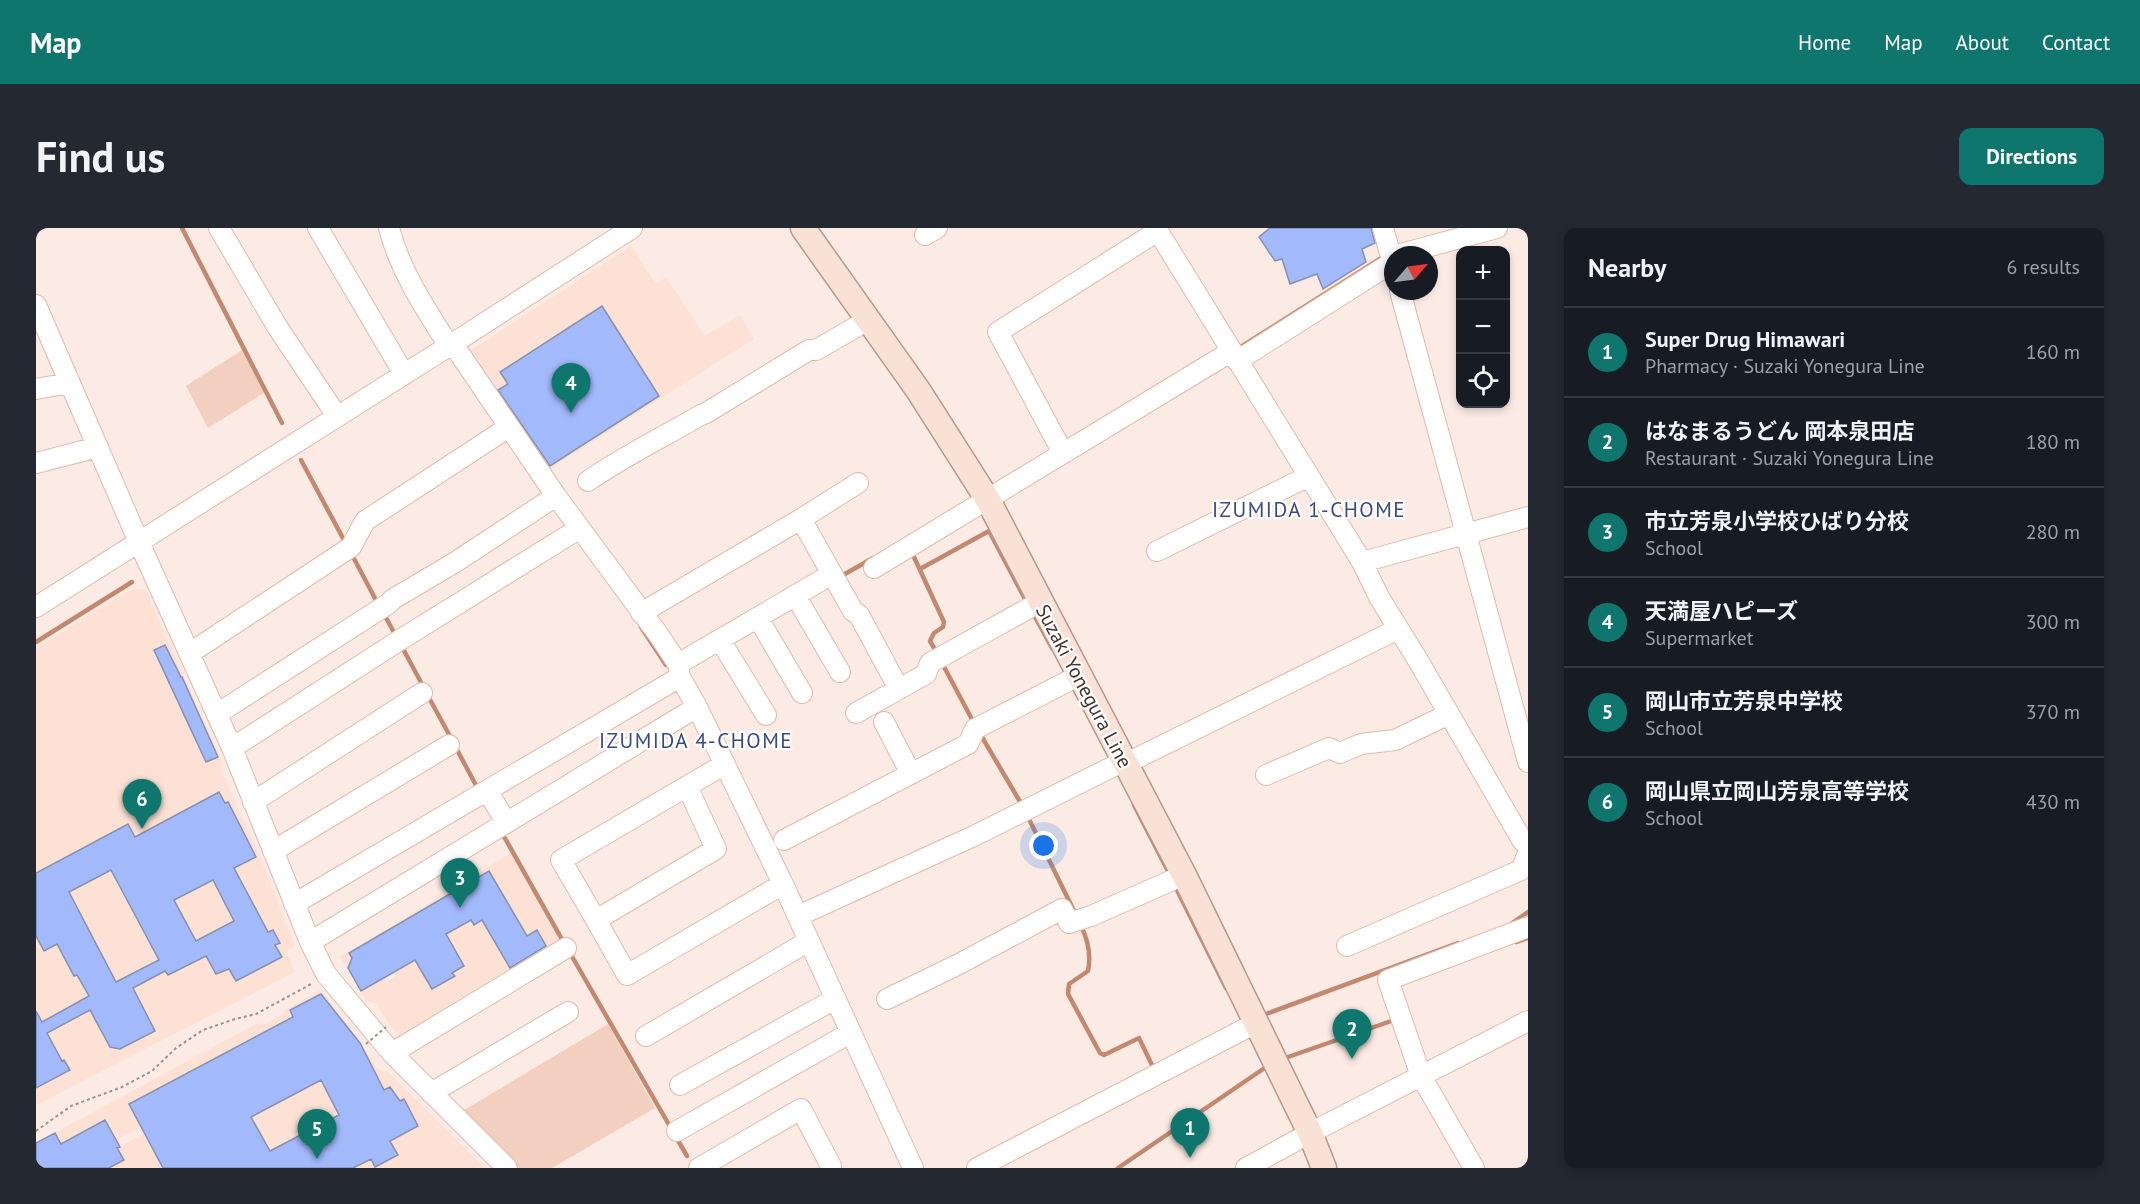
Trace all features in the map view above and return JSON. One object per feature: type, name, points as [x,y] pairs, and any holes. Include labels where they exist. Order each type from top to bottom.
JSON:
[{"type":"main road","name":"Suzaki Yonegura Line","points":[[803,228],[918,390],[988,500],[1078,676],[1176,879],[1256,1023],[1310,1133],[1324,1168]]},
{"type":"street","points":[[219,228],[278,328],[337,416]]},
{"type":"street","points":[[318,228],[404,374]]},
{"type":"street","points":[[389,228],[398,258],[416,293],[554,498],[658,634],[679,671],[798,916],[805,944],[846,1035],[913,1168]]},
{"type":"street","points":[[36,607],[138,540],[451,345],[632,228]]},
{"type":"street","points":[[1383,228],[1389,246]]},
{"type":"street","points":[[1437,246],[1497,228]]},
{"type":"street","points":[[1061,450],[998,332],[1154,232],[1231,355],[1304,479],[1362,562],[1394,631],[1528,852],[1521,870],[1347,945]]},
{"type":"street","points":[[874,568],[988,500],[1061,450],[1231,355],[1384,264]]},
{"type":"street","points":[[1402,300],[1528,762]]},
{"type":"street","points":[[36,305],[138,540],[232,748],[294,904],[326,974],[392,1053],[507,1168]]},
{"type":"street","points":[[588,481],[616,461],[706,413],[809,350],[816,350],[868,320]]},
{"type":"street","points":[[36,389],[70,383]]},
{"type":"street","points":[[190,654],[351,547],[365,521],[506,429]]},
{"type":"street","points":[[36,463],[98,447]]},
{"type":"street","points":[[1157,551],[1304,479]]},
{"type":"street","points":[[642,613],[858,483]]},
{"type":"street","points":[[217,714],[381,609],[393,599],[454,563],[554,498]]},
{"type":"street","points":[[1362,562],[1528,517]]},
{"type":"street","points":[[801,519],[853,611],[859,615],[899,689]]},
{"type":"street","points":[[232,748],[572,533]]},
{"type":"street","points":[[294,904],[483,794],[679,671],[834,578]]},
{"type":"street","points":[[798,600],[840,672]]},
{"type":"street","points":[[856,712],[926,674],[930,663],[1040,602]]},
{"type":"street","points":[[760,622],[802,693]]},
{"type":"street","points":[[798,916],[1025,811],[1394,631]]},
{"type":"street","points":[[724,646],[766,715]]},
{"type":"street","points":[[784,840],[968,744],[977,728],[1078,676]]},
{"type":"street","points":[[253,802],[422,693]]},
{"type":"street","points":[[310,942],[697,707]]},
{"type":"street","points":[[1266,776],[1329,748],[1340,753],[1361,744],[1395,740],[1445,717]]},
{"type":"street","points":[[884,722],[911,774]]},
{"type":"street","points":[[273,852],[449,745]]},
{"type":"street","points":[[725,764],[561,860],[627,975],[783,884]]},
{"type":"street","points":[[596,920],[716,849],[687,786]]},
{"type":"street","points":[[483,794],[501,825]]},
{"type":"street","points":[[887,999],[959,964],[1062,909],[1070,923],[1176,879]]},
{"type":"street","points":[[1474,1168],[1421,1076],[1388,980],[1528,927]]},
{"type":"street","points":[[646,1036],[805,944]]},
{"type":"street","points":[[392,1053],[566,948]]},
{"type":"street","points":[[680,1085],[831,1001]]},
{"type":"street","points":[[431,1093],[568,1012]]},
{"type":"street","points":[[1246,1168],[1528,1021]]},
{"type":"street","points":[[977,1168],[1256,1023]]},
{"type":"street","points":[[677,1131],[846,1035]]},
{"type":"street","points":[[699,1168],[801,1109],[831,1166]]},
{"type":"path","points":[[36,1131],[70,1106],[122,1087],[152,1071],[176,1048],[203,1030],[256,1014],[318,980]]},
{"type":"path","points":[[366,1044],[386,1027]]},
{"type":"shaded area","points":[[631,246],[656,284],[666,277],[705,336],[740,315],[754,339],[545,472],[464,355]]},
{"type":"shaded area","points":[[242,350],[264,393],[208,428],[186,386]]},
{"type":"shaded area","points":[[145,589],[221,760],[222,772],[263,865],[295,946],[286,952],[295,972],[36,1105],[36,648],[129,590]]},
{"type":"shaded area","points":[[511,853],[564,946],[403,1039],[389,1024],[376,1003],[366,1001],[340,957]],"holes":[[[489,871],[528,937],[537,930],[547,948],[511,969],[468,895],[477,923],[474,925],[471,920],[436,933],[448,954],[456,950],[464,965],[452,973],[454,976],[431,989],[403,933],[393,972],[395,977],[387,981],[385,978],[361,991],[348,968],[354,962],[350,953]]]},
{"type":"shaded area","points":[[321,990],[360,1042],[377,1068],[383,1072],[387,1071],[485,1168],[353,1168],[366,1161],[361,1141],[375,1167],[398,1155],[387,1136],[367,1057],[360,1043],[321,994],[290,1010],[309,1048],[275,1026],[130,1104],[141,1127],[116,1140],[105,1120],[65,1141],[74,1160],[70,1162],[55,1133],[36,1143],[258,1023],[263,1025],[284,1014],[283,1011]]},
{"type":"shaded area","points":[[608,1024],[655,1108],[552,1168],[519,1168],[461,1112]]},
{"type":"shaded area","points":[[312,1064],[339,1115],[272,1155],[251,1117],[306,1088]]},
{"type":"shaded area","points":[[145,1133],[185,1168],[111,1168],[124,1160],[117,1148]]},
{"type":"building","points":[[1270,228],[1371,228],[1375,243],[1362,249],[1366,262],[1323,289],[1317,274],[1290,284],[1282,259],[1275,261],[1259,237]]},
{"type":"building","points":[[602,306],[659,396],[550,466],[498,390],[508,384],[500,372]]},
{"type":"building","points":[[165,645],[218,757],[206,762],[154,650]]},
{"type":"building","points":[[219,792],[225,803],[228,802],[256,857],[234,868],[268,932],[273,930],[280,943],[275,945],[282,957],[236,981],[229,969],[216,974],[206,956],[168,975],[165,971],[133,988],[155,1031],[120,1049],[110,1047],[90,1010],[47,1033],[62,1061],[64,1060],[70,1070],[36,1088],[36,1011],[42,1022],[89,996],[77,975],[74,976],[57,944],[44,951],[36,936],[36,873],[128,824],[135,837]],"holes":[[[111,870],[159,960],[116,982],[69,892]],[[213,880],[234,921],[196,941],[174,900]]]},
{"type":"building","points":[[489,871],[527,936],[537,930],[546,946],[510,968],[482,920],[474,925],[471,920],[446,934],[464,966],[452,973],[455,976],[432,989],[415,960],[361,991],[348,968],[352,958],[349,953]]},
{"type":"building","points":[[321,994],[360,1043],[384,1090],[390,1087],[400,1101],[404,1099],[418,1126],[390,1141],[398,1155],[375,1167],[371,1159],[353,1168],[163,1168],[129,1104],[293,1017],[290,1010]],"holes":[[[321,1080],[339,1115],[270,1151],[251,1117]]]},
{"type":"building","points":[[105,1120],[120,1147],[117,1148],[124,1160],[109,1168],[36,1168],[36,1143],[55,1133],[61,1144]]},
{"type":"waterway","points":[[182,228],[282,423]]},
{"type":"waterway","points":[[1236,350],[1383,257]]},
{"type":"waterway","points":[[301,460],[345,542]]},
{"type":"waterway","points":[[920,569],[989,531],[1025,599]]},
{"type":"waterway","points":[[351,553],[378,604]]},
{"type":"waterway","points":[[913,555],[944,622],[943,627],[934,633],[930,641],[937,653]]},
{"type":"waterway","points":[[838,578],[873,558]]},
{"type":"waterway","points":[[36,642],[132,582]]},
{"type":"waterway","points":[[384,614],[397,638]]},
{"type":"waterway","points":[[1034,615],[1052,648]]},
{"type":"waterway","points":[[641,627],[666,665]]},
{"type":"waterway","points":[[401,645],[424,688]]},
{"type":"waterway","points":[[942,663],[975,725]]},
{"type":"waterway","points":[[428,696],[451,738]]},
{"type":"waterway","points":[[979,732],[1022,805]]},
{"type":"waterway","points":[[455,746],[478,789]]},
{"type":"waterway","points":[[1134,805],[1170,875]]},
{"type":"waterway","points":[[1027,815],[1076,915]]},
{"type":"waterway","points":[[502,833],[564,943]]},
{"type":"waterway","points":[[1175,886],[1226,988]]},
{"type":"waterway","points":[[1511,924],[1528,912]]},
{"type":"waterway","points":[[1081,926],[1088,948],[1088,971],[1069,984],[1068,994],[1100,1053],[1104,1055],[1139,1038],[1153,1067]]},
{"type":"waterway","points":[[1516,942],[1528,938]]},
{"type":"waterway","points":[[1266,1014],[1458,943]]},
{"type":"waterway","points":[[570,953],[672,1130]]},
{"type":"waterway","points":[[1288,1057],[1397,1019]]},
{"type":"waterway","points":[[1118,1168],[1269,1065]]},
{"type":"waterway","points":[[676,1137],[687,1156]]},
{"type":"place","name":"天満屋ハピーズ","points":[[571,413]]},
{"type":"place","name":"岡山県立岡山芳泉高等学校","points":[[142,829]]},
{"type":"place","name":"市立芳泉小学校ひばり分校","points":[[460,908]]},
{"type":"place","name":"はなまるうどん 岡本泉田店","points":[[1352,1059]]},
{"type":"place","name":"Super Drug Himawari","points":[[1190,1158]]},
{"type":"place","name":"岡山市立芳泉中学校","points":[[317,1159]]},
{"type":"district","name":"IZUMIDA 1-CHOME","points":[[1309,510]]},
{"type":"district","name":"IZUMIDA 4-CHOME","points":[[696,741]]}]
